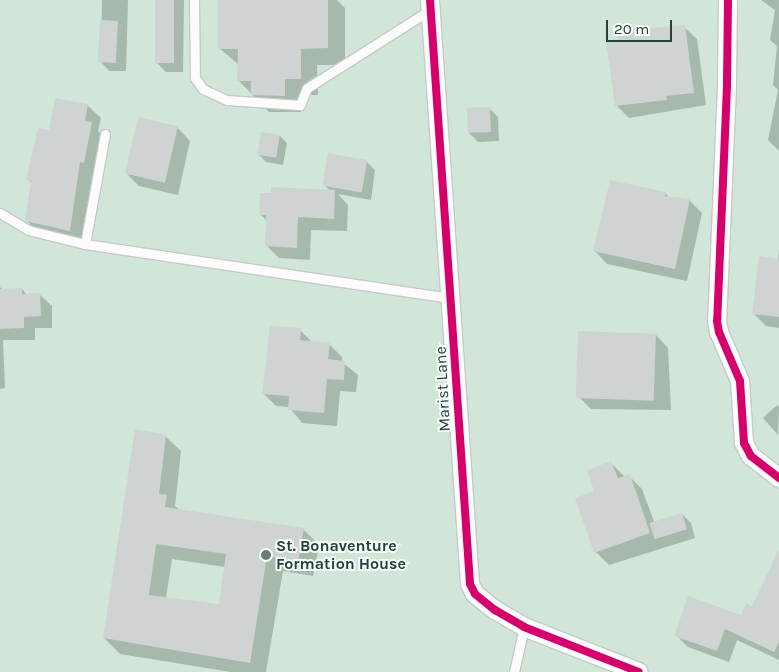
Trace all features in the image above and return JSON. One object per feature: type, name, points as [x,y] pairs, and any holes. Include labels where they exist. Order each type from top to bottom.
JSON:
[{"type":"street","points":[[728,0],[727,86],[717,321],[719,332],[740,381],[744,442],[751,456],[779,478]]},
{"type":"street","name":"Marist Lane","points":[[430,5],[452,298],[470,584],[475,594],[495,610],[524,627],[639,672]]},
{"type":"lane","points":[[194,0],[196,78],[203,88],[228,100],[300,105],[307,88],[430,5]]},
{"type":"lane","points":[[85,244],[105,134]]},
{"type":"lane","points":[[0,213],[28,230],[85,244],[452,298]]},
{"type":"lane","points":[[514,672],[524,627]]},
{"type":"green space","points":[[0,0],[779,0],[779,672],[0,672]]},
{"type":"building","points":[[155,0],[174,0],[174,63],[155,63]]},
{"type":"building","points":[[218,0],[328,0],[328,48],[301,49],[301,79],[285,79],[285,96],[251,95],[251,81],[237,81],[238,49],[218,49]]},
{"type":"building","points":[[100,20],[118,21],[116,63],[98,62]]},
{"type":"building","points":[[685,25],[694,93],[666,96],[667,100],[615,106],[606,41],[618,39],[616,31]]},
{"type":"building","points":[[55,98],[88,104],[85,121],[92,122],[84,163],[80,162],[70,231],[25,221],[31,181],[26,180],[38,128],[49,130]]},
{"type":"building","points":[[490,107],[491,132],[468,133],[467,108]]},
{"type":"building","points":[[138,117],[178,126],[165,183],[125,174]]},
{"type":"building","points":[[261,132],[280,135],[276,158],[257,155]]},
{"type":"building","points":[[328,153],[367,160],[362,192],[322,185]]},
{"type":"building","points":[[610,180],[666,192],[665,196],[690,199],[675,269],[593,251]]},
{"type":"building","points":[[271,187],[335,190],[334,219],[298,217],[297,248],[265,246],[266,215],[259,215],[260,193],[271,193]]},
{"type":"building","points":[[759,256],[779,259],[779,317],[752,314]]},
{"type":"building","points":[[22,288],[22,294],[40,293],[41,316],[24,317],[24,328],[0,329],[0,289]]},
{"type":"building","points":[[270,326],[301,328],[300,340],[330,343],[328,359],[345,361],[344,380],[327,379],[324,413],[288,410],[289,396],[262,394]]},
{"type":"building","points":[[578,331],[656,334],[654,401],[576,398]]},
{"type":"building","points":[[135,429],[166,435],[159,494],[167,495],[165,507],[304,528],[298,561],[267,556],[250,663],[103,638]],"holes":[[[156,544],[226,554],[219,604],[149,595]]]},
{"type":"building","points":[[611,461],[618,478],[630,474],[650,533],[594,553],[575,498],[594,491],[587,470]]},
{"type":"building","points":[[682,513],[687,529],[654,539],[649,523]]},
{"type":"building","points":[[779,549],[779,642],[774,652],[725,629],[717,651],[674,636],[688,596],[741,615],[746,603],[752,606]]},
{"type":"cycle path","points":[[430,0],[470,584],[475,594],[495,610],[524,627],[639,672]]},
{"type":"cycle path","points":[[728,0],[727,86],[717,321],[719,332],[740,381],[744,443],[751,456],[779,478]]},
{"type":"place","name":"St. Bonaventure Formation House","points":[[266,555]]}]
